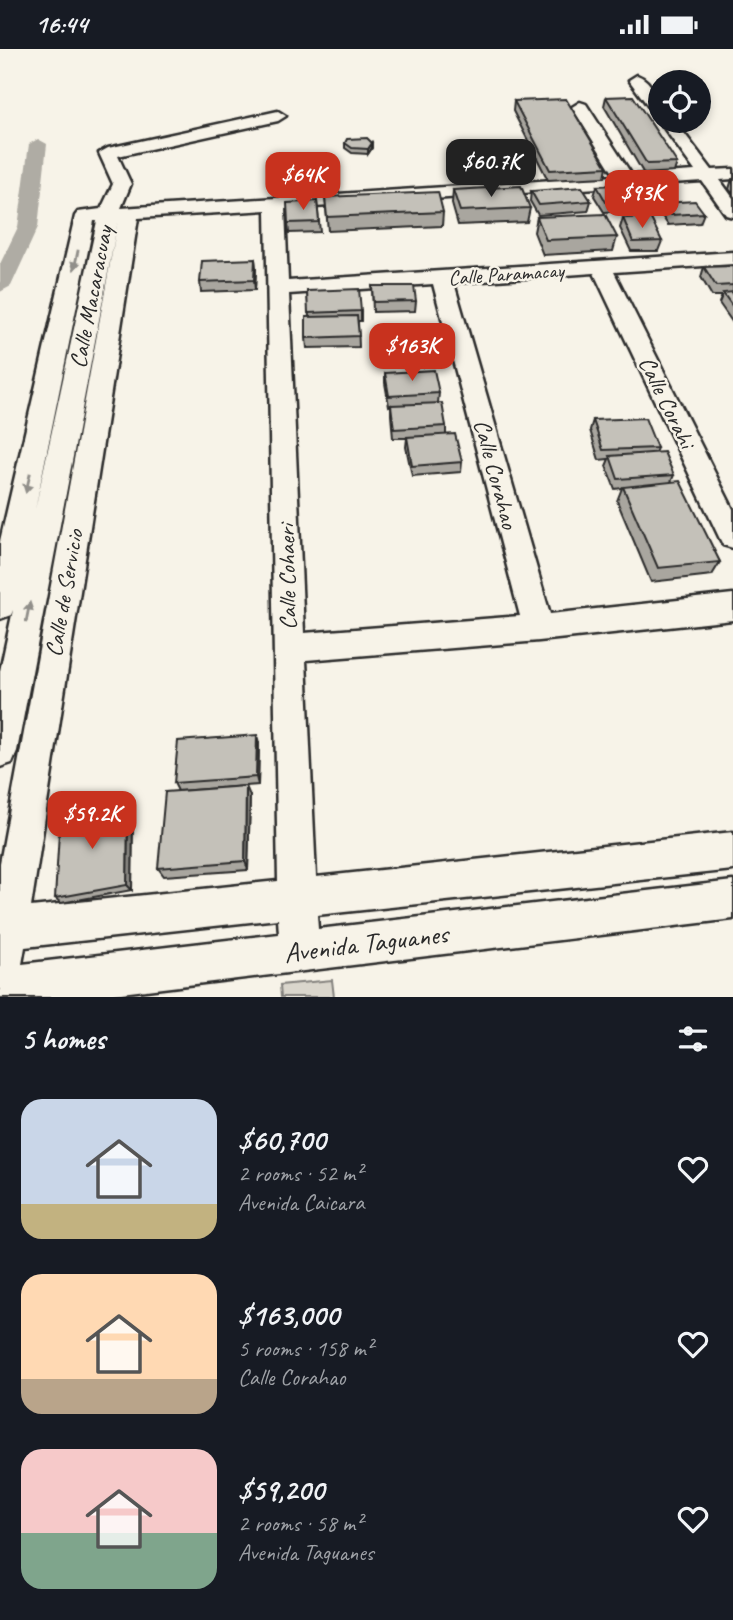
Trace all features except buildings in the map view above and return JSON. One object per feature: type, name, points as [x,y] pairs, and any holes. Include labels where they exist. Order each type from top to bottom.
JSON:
[{"type":"street","points":[[637,80],[648,94]]},
{"type":"street","points":[[580,107],[628,181]]},
{"type":"street","points":[[278,116],[108,153],[122,184],[118,214],[733,174]]},
{"type":"street","points":[[676,133],[733,211]]},
{"type":"street","name":"Calle Cohaeri","points":[[275,203],[299,950]]},
{"type":"street","name":"Calle Macaracuay","points":[[0,606],[85,216],[118,214],[0,751]]},
{"type":"street","name":"Calle de Servicio","points":[[0,974],[4,929],[118,214]]},
{"type":"street","name":"Calle Paramacay","points":[[279,288],[733,258]]},
{"type":"street","name":"Calle Corahi","points":[[601,267],[733,537]]},
{"type":"street","name":"Calle Corahao","points":[[442,279],[538,628]]},
{"type":"street","points":[[288,648],[538,628],[733,607]]},
{"type":"street","name":"Avenida Taguanes","points":[[4,929],[733,851]]},
{"type":"street","name":"Avenida Taguanes","points":[[0,987],[733,900]]},
{"type":"shaded area","points":[[332,980],[334,997],[281,997],[280,985]]},
{"type":"waterway","points":[[0,286],[28,227],[38,144]]}]
